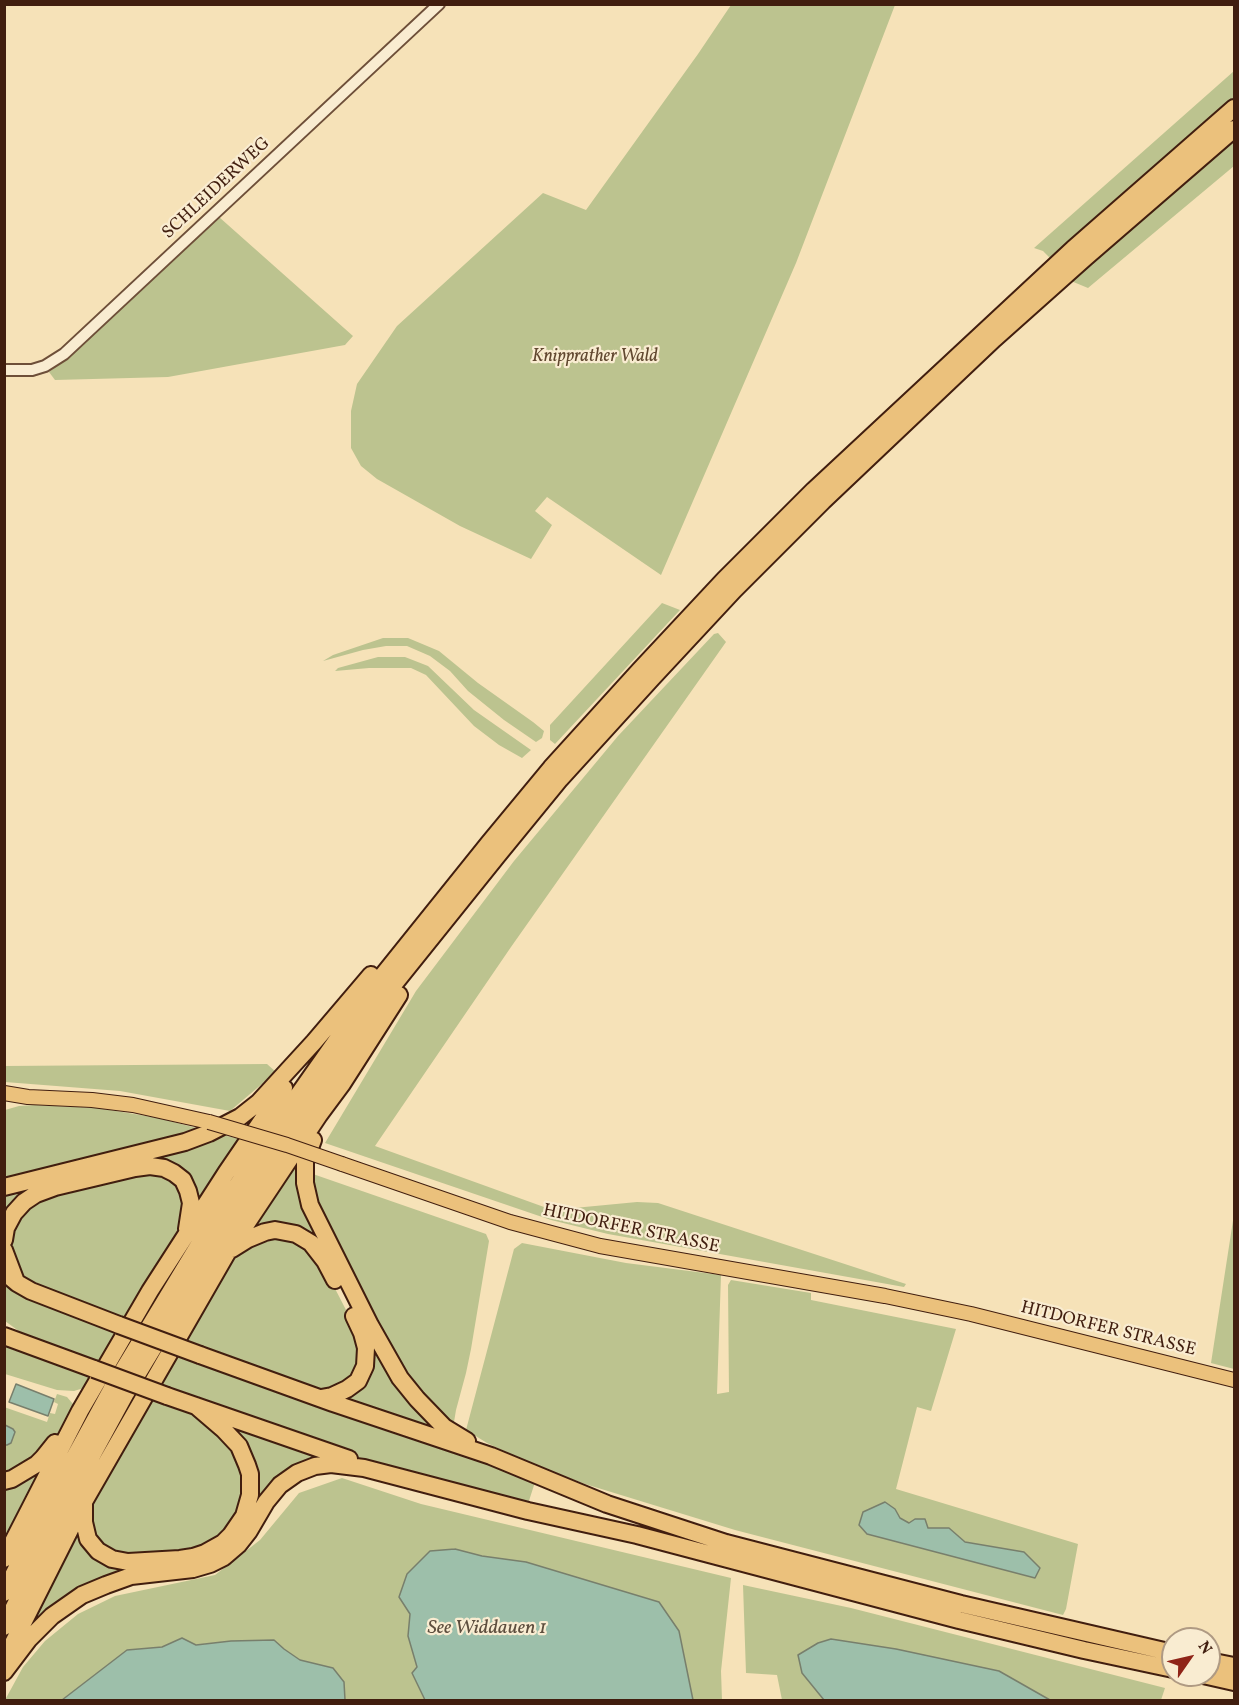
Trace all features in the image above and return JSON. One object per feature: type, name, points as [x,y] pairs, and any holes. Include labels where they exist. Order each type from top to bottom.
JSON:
[{"type":"highway","points":[[4,1593],[52,1498],[111,1390],[212,1223],[284,1115],[379,980],[551,768],[724,580],[814,490],[1064,257],[1234,108]]},
{"type":"highway","points":[[4,1627],[62,1511],[120,1403],[220,1237],[295,1123],[391,988],[560,779],[734,590],[823,501],[1003,332],[1234,129]]},
{"type":"highway","points":[[4,1187],[173,1145],[209,1133],[240,1117],[259,1102],[314,1042],[464,862],[489,843]]},
{"type":"highway","points":[[4,1661],[85,1500],[227,1253],[437,940],[453,910]]},
{"type":"highway","points":[[4,1559],[80,1411],[150,1291],[314,1042]]},
{"type":"highway","points":[[342,1084],[317,1130],[305,1161],[305,1183],[310,1204],[399,1377],[444,1427],[491,1456]]},
{"type":"highway","points":[[4,1240],[6,1228],[14,1213],[36,1194],[54,1187],[150,1166],[164,1168],[183,1180],[191,1203],[185,1236]]},
{"type":"highway","points":[[227,1253],[256,1235],[286,1231],[311,1243],[325,1261],[362,1333],[366,1348],[365,1366],[358,1381],[339,1393],[321,1398]]},
{"type":"highway","points":[[4,1250],[10,1277],[31,1291],[200,1355],[491,1456],[607,1504],[726,1543],[961,1604],[1161,1650]]},
{"type":"highway","points":[[4,1328],[26,1344]]},
{"type":"highway","points":[[4,1336],[406,1480]]},
{"type":"highway","points":[[85,1500],[84,1522],[88,1539],[98,1551],[112,1559],[128,1562],[180,1559],[205,1553],[223,1543],[244,1516],[250,1495],[250,1474],[239,1446],[196,1406]]},
{"type":"highway","points":[[4,1480],[12,1479],[30,1470],[44,1458],[80,1411]]},
{"type":"highway","points":[[4,1672],[29,1639],[52,1616],[82,1595],[131,1576],[193,1569],[224,1557],[249,1532],[266,1502],[280,1485],[297,1473],[315,1466],[331,1464],[363,1468],[454,1493],[637,1535],[959,1620],[1161,1666]]},
{"type":"main road","name":"HITDORFER STRASSE","points":[[4,1093],[133,1105],[209,1122],[287,1145],[510,1222],[578,1240],[666,1258],[885,1296],[970,1314],[1234,1380]]},
{"type":"main road","name":"HITDORFER STRASSE","points":[[4,1104],[28,1097]]},
{"type":"street","name":"SCHLEIDERWEG","points":[[4,370],[32,370],[45,366],[64,354],[439,4]]},
{"type":"green space","name":"Knipprather Wald","points":[[731,5],[895,5],[796,263],[661,575],[547,497],[535,511],[552,525],[531,559],[460,526],[377,479],[361,466],[351,448],[351,411],[357,384],[397,326],[543,193],[586,210]]},
{"type":"green space","points":[[1234,71],[1234,99],[1050,258],[1043,251],[1034,248]]},
{"type":"green space","points":[[1234,139],[1234,166],[1088,288],[1071,281]]},
{"type":"green space","points":[[219,217],[353,336],[345,345],[168,377],[55,380],[49,372],[73,353]]},
{"type":"green space","points":[[662,603],[680,610],[555,744],[550,740],[550,725]]},
{"type":"green space","points":[[718,633],[726,642],[511,947],[375,1146],[544,1207],[574,1208],[637,1202],[658,1203],[906,1284],[904,1287],[608,1234],[551,1220],[325,1143],[416,991],[514,861],[618,736],[714,634]]},
{"type":"green space","points":[[383,638],[408,638],[439,651],[478,683],[544,731],[542,738],[536,742],[468,691],[450,671],[430,656],[407,646],[386,646],[363,650],[323,661],[333,655]]},
{"type":"green space","points":[[378,657],[405,657],[428,666],[474,710],[531,750],[522,758],[499,745],[474,726],[426,675],[411,668],[335,671],[338,668]]},
{"type":"green space","points":[[267,1064],[276,1072],[230,1111],[120,1091],[5,1082],[4,1066]]},
{"type":"green space","points":[[35,1105],[98,1108],[158,1118],[208,1131],[5,1184],[5,1110]]},
{"type":"green space","points":[[218,1134],[240,1139],[197,1208],[172,1169],[60,1182],[5,1223],[5,1191]]},
{"type":"green space","points":[[296,1157],[380,1351],[450,1435],[333,1400],[350,1392],[366,1335],[333,1268],[314,1243],[245,1234]]},
{"type":"green space","points":[[162,1172],[184,1190],[181,1228],[126,1321],[31,1282],[22,1275],[15,1263],[10,1241],[11,1231],[27,1205],[75,1185]]},
{"type":"green space","points":[[310,1173],[486,1234],[489,1241],[471,1349],[453,1428],[409,1385],[323,1225]]},
{"type":"green space","points":[[1234,1214],[1234,1369],[1211,1363]]},
{"type":"green space","points":[[283,1235],[309,1249],[329,1277],[360,1337],[358,1375],[326,1392],[179,1343],[231,1259],[249,1243]]},
{"type":"green space","points":[[522,1243],[626,1263],[721,1275],[717,1394],[729,1392],[728,1285],[731,1280],[811,1293],[811,1300],[956,1329],[931,1411],[917,1407],[896,1489],[1078,1544],[1063,1615],[735,1530],[585,1484],[529,1463],[466,1430],[514,1249]],"holes":[[[895,1509],[899,1518],[928,1528],[949,1528],[965,1542],[1024,1552],[1035,1578],[867,1534],[859,1525]]]},
{"type":"green space","points":[[5,1278],[119,1330],[98,1366],[27,1337],[5,1321]]},
{"type":"green space","points":[[4,1341],[93,1375],[87,1387],[74,1391],[57,1390],[5,1374]]},
{"type":"green space","points":[[175,1354],[536,1479],[527,1507],[391,1469],[156,1386]]},
{"type":"green space","points":[[57,1394],[67,1397],[73,1404],[63,1426],[41,1455],[5,1477],[5,1445],[13,1429],[5,1425],[4,1407],[47,1422],[50,1413],[55,1414],[58,1404],[54,1402]]},
{"type":"green space","points":[[149,1396],[181,1409],[216,1428],[245,1468],[239,1519],[201,1551],[125,1559],[97,1546],[89,1509]]},
{"type":"green space","points":[[219,1418],[335,1459],[304,1466],[286,1476],[266,1497],[241,1536],[219,1555],[196,1564],[135,1573],[95,1584],[51,1612],[21,1640],[78,1522],[92,1552],[107,1562],[124,1566],[167,1566],[196,1561],[219,1551],[239,1534],[247,1522],[252,1505],[255,1481],[253,1465],[248,1451],[218,1420]]},
{"type":"green space","points":[[45,1464],[5,1543],[5,1487]]},
{"type":"green space","points":[[342,1478],[421,1504],[731,1578],[721,1671],[722,1700],[693,1700],[679,1631],[526,1562],[482,1556],[455,1549],[410,1614],[408,1636],[417,1667],[412,1673],[425,1700],[345,1700],[344,1682],[333,1668],[300,1660],[274,1640],[195,1645],[182,1639],[162,1647],[127,1650],[62,1700],[5,1700],[23,1667],[45,1641],[78,1614],[115,1596],[215,1575],[260,1540],[299,1493]]},
{"type":"green space","points":[[743,1585],[851,1608],[1165,1688],[1161,1700],[1050,1700],[999,1671],[802,1673],[824,1700],[782,1700],[777,1675],[746,1673]]},
{"type":"water","points":[[16,1384],[54,1399],[48,1416],[9,1402]]},
{"type":"water","points":[[5,1425],[15,1432],[11,1443],[7,1445],[5,1445]]},
{"type":"water","points":[[885,1502],[895,1509],[900,1518],[909,1523],[915,1519],[925,1519],[928,1528],[949,1528],[965,1542],[1024,1552],[1040,1568],[1035,1578],[867,1534],[859,1525],[863,1512]]},
{"type":"water","name":"See Widdauen 1","points":[[455,1549],[482,1556],[526,1562],[659,1602],[679,1631],[693,1700],[425,1700],[412,1673],[417,1667],[408,1636],[410,1614],[399,1597],[407,1574],[430,1551]]},
{"type":"water","points":[[182,1638],[196,1645],[274,1640],[300,1660],[333,1668],[344,1682],[345,1700],[62,1700],[127,1650],[162,1647]]},
{"type":"water","points":[[831,1639],[896,1649],[999,1671],[1050,1700],[824,1700],[802,1673],[798,1655],[818,1643]]}]
